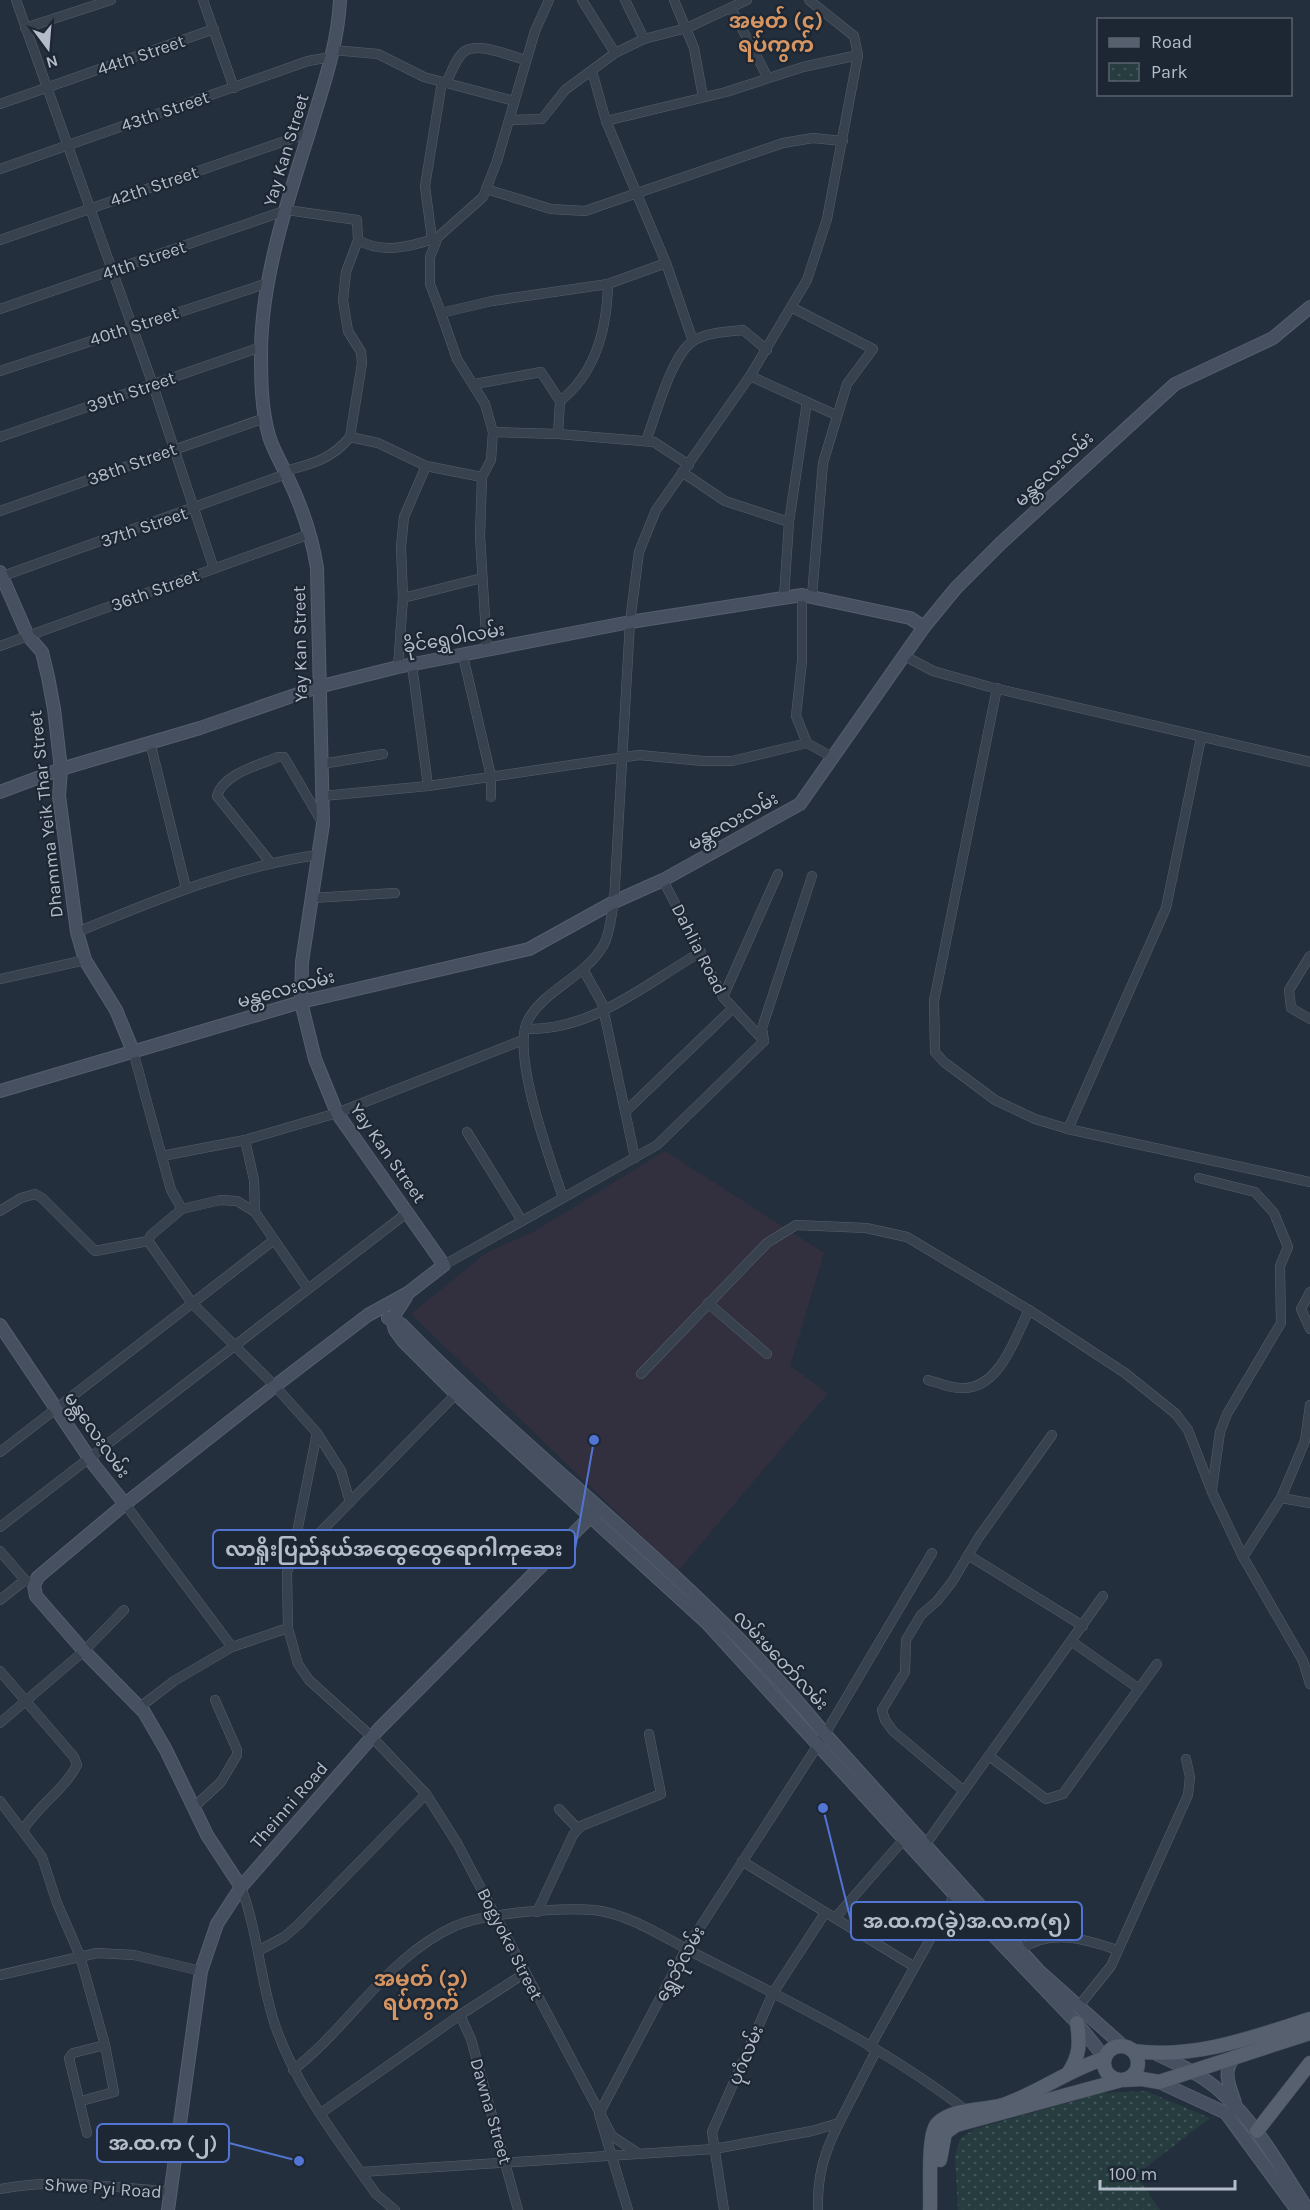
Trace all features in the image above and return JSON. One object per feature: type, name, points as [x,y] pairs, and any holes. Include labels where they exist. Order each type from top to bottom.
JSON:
[{"type":"main road","name":"Yay Kan Street","points":[[340,0],[332,53],[268,283],[261,347],[265,418],[270,438],[310,534],[317,568],[323,824],[302,962],[301,1002],[315,1059],[337,1113],[444,1265]]},
{"type":"main road","name":"မန္တလေးလမ်း","points":[[0,1091],[301,1002],[509,956],[547,940],[614,902],[663,880],[800,804],[924,627],[956,588],[1001,543],[1175,384],[1274,338],[1310,307]]},
{"type":"main road","name":"Dhamma Yeik Thar Street","points":[[1,576],[28,636],[42,652],[48,677],[61,769],[60,796],[77,932],[85,960],[116,1010],[133,1051]]},
{"type":"main road","name":"ခိုင်ရွှေဝါလမ်း","points":[[0,792],[61,769],[318,687],[412,664],[630,622],[807,595],[910,618],[924,627]]},
{"type":"main road","points":[[241,1887],[207,1835],[156,1731],[140,1707],[84,1651],[36,1596],[29,1583],[275,1386],[368,1315],[408,1293],[444,1265]]},
{"type":"main road","points":[[368,1315],[392,1319],[408,1293]]},
{"type":"main road","name":"လမ်းမတော်လမ်း","points":[[392,1319],[395,1330],[403,1341],[461,1390],[679,1590],[825,1734],[922,1849],[1077,2023],[1104,2058]]},
{"type":"main road","name":"မန္တလေးလမ်း","points":[[0,1325],[56,1409],[125,1504]]},
{"type":"main road","name":"Theinni Road","points":[[168,2210],[201,1971],[217,1924],[241,1887],[372,1737],[595,1513]]},
{"type":"main road","name":"လမ်းမတော်လမ်း","points":[[764,1674],[817,1745],[905,1838],[922,1849]]},
{"type":"main road","name":"လမ်းမတော်လမ်း","points":[[958,1889],[1078,2007],[1128,2048]]},
{"type":"main road","points":[[939,2210],[940,2146],[945,2133],[971,2117],[1104,2058],[1112,2048],[1128,2048],[1154,2053],[1205,2050],[1310,2019]]},
{"type":"main road","points":[[1068,2074],[1078,2058],[1080,2044],[1077,2023]]},
{"type":"main road","points":[[1159,2082],[1190,2070],[1310,2033]]},
{"type":"main road","points":[[930,2210],[933,2137],[936,2125],[946,2117],[971,2117],[1132,2077],[1138,2067],[1128,2048]]},
{"type":"main road","points":[[1154,2053],[1190,2070],[1221,2092],[1257,2132],[1308,2210]]},
{"type":"main road","points":[[1236,2057],[1228,2064],[1227,2071],[1236,2108]]},
{"type":"main road","points":[[1104,2058],[1107,2074],[1121,2080],[1142,2079],[1159,2082],[1226,2113],[1297,2210]]},
{"type":"main road","points":[[1257,2132],[1310,2063]]},
{"type":"street","points":[[16,0],[45,88],[153,385],[214,569]]},
{"type":"street","points":[[25,28],[111,0]]},
{"type":"street","points":[[203,0],[234,87]]},
{"type":"street","points":[[358,240],[372,248],[393,248],[435,238],[483,197],[509,120],[525,60],[549,0]]},
{"type":"street","points":[[582,0],[615,53]]},
{"type":"street","points":[[625,0],[644,39]]},
{"type":"street","points":[[674,0],[694,48],[703,97]]},
{"type":"street","points":[[509,120],[542,119],[565,90],[615,53],[644,39],[687,28],[747,0]]},
{"type":"street","points":[[563,1198],[535,1107],[524,1040],[525,1029],[528,1019],[544,1000],[584,971],[605,945],[614,902],[630,622],[639,552],[656,510],[750,376],[793,308],[807,280],[827,219],[858,55],[854,36],[809,0]]},
{"type":"street","points":[[731,8],[768,78]]},
{"type":"street","name":"44th Street","points":[[0,104],[214,29]]},
{"type":"street","points":[[487,651],[482,578],[482,477],[490,460],[493,432],[485,404],[475,384],[457,359],[430,284],[430,257],[435,238],[424,186],[444,83],[464,51],[483,49],[525,60]]},
{"type":"street","name":"43th Street","points":[[0,169],[332,53],[378,54],[424,77],[514,101]]},
{"type":"street","points":[[606,121],[703,97],[803,67],[858,55]]},
{"type":"street","points":[[592,70],[606,121],[635,195],[666,263],[693,341]]},
{"type":"street","name":"42th Street","points":[[0,240],[308,133]]},
{"type":"street","points":[[486,189],[551,209],[585,211],[783,143],[813,138],[843,141]]},
{"type":"street","points":[[287,210],[357,220],[358,240],[346,272],[343,300],[348,331],[361,352],[362,363],[350,437],[378,443],[426,466],[482,477]]},
{"type":"street","name":"41th Street","points":[[0,309],[287,210]]},
{"type":"street","points":[[441,313],[492,302],[608,284],[666,263]]},
{"type":"street","name":"40th Street","points":[[0,371],[130,326],[268,283]]},
{"type":"street","points":[[560,401],[575,390],[598,350],[607,311],[608,284]]},
{"type":"street","points":[[793,308],[873,349],[847,384],[836,415],[823,464],[807,595],[796,716],[807,742],[834,758]]},
{"type":"street","points":[[646,441],[674,363],[693,341],[711,334],[743,330],[767,350]]},
{"type":"street","name":"39th Street","points":[[0,437],[261,347]]},
{"type":"street","points":[[475,384],[541,372],[560,401],[558,434]]},
{"type":"street","points":[[750,376],[836,415]]},
{"type":"street","points":[[784,597],[789,522],[807,402]]},
{"type":"street","name":"38th Street","points":[[0,511],[265,418]]},
{"type":"street","points":[[493,432],[558,434],[654,442],[724,501],[789,522]]},
{"type":"street","name":"37th Street","points":[[1,576],[194,509],[286,472],[319,462],[340,450],[350,437]]},
{"type":"street","points":[[398,667],[403,597],[401,546],[404,517],[426,466]]},
{"type":"street","name":"36th Street","points":[[0,646],[310,534]]},
{"type":"street","points":[[403,597],[482,578]]},
{"type":"street","points":[[903,655],[933,671],[997,688],[1310,762]]},
{"type":"street","points":[[463,656],[490,776],[491,797]]},
{"type":"street","points":[[412,664],[428,786]]},
{"type":"street","points":[[997,688],[934,1001],[935,1052],[944,1062],[995,1100],[1035,1119],[1068,1129],[1310,1182]]},
{"type":"street","points":[[1068,1129],[1166,908],[1201,738]]},
{"type":"street","points":[[150,742],[186,888]]},
{"type":"street","points":[[323,796],[428,786],[639,755],[703,761],[732,761],[807,742]]},
{"type":"street","points":[[322,764],[383,754]]},
{"type":"street","points":[[270,862],[217,796],[219,791],[236,775],[278,757],[284,757],[323,824]]},
{"type":"street","points":[[77,932],[186,888],[270,862],[317,855]]},
{"type":"street","points":[[723,997],[778,874]]},
{"type":"street","points":[[444,1265],[657,1145],[764,1041],[762,1028],[812,876]]},
{"type":"street","name":"Dahlia Road","points":[[663,880],[711,978],[732,1009],[764,1041]]},
{"type":"street","points":[[312,898],[395,893]]},
{"type":"street","points":[[525,1029],[564,1026],[604,1010],[700,952]]},
{"type":"street","points":[[1310,956],[1289,990],[1291,1008],[1310,1019]]},
{"type":"street","points":[[0,979],[85,960]]},
{"type":"street","points":[[584,971],[604,1010],[635,1158]]},
{"type":"street","points":[[626,1111],[732,1009]]},
{"type":"street","points":[[162,1156],[245,1140],[337,1113],[524,1040]]},
{"type":"street","points":[[133,1051],[171,1190],[182,1209]]},
{"type":"street","points":[[467,1132],[522,1221]]},
{"type":"street","points":[[245,1140],[254,1180],[255,1212]]},
{"type":"street","points":[[1199,1178],[1255,1192],[1274,1213],[1288,1247],[1280,1266],[1281,1323],[1227,1414],[1220,1432],[1212,1491]]},
{"type":"street","points":[[1,1207],[27,1195],[35,1194],[42,1198],[95,1251],[148,1241]]},
{"type":"street","points":[[148,1241],[151,1235],[182,1209],[231,1199],[255,1212],[308,1288]]},
{"type":"street","points":[[0,1527],[408,1212]]},
{"type":"street","points":[[641,1374],[767,1243],[796,1225],[803,1223],[866,1228],[907,1237],[1029,1310],[1125,1373],[1176,1414],[1188,1430],[1212,1491],[1244,1557],[1303,1661],[1310,1684]]},
{"type":"street","points":[[0,1452],[274,1240]]},
{"type":"street","points":[[148,1241],[192,1303],[275,1386],[317,1433],[341,1471],[350,1502]]},
{"type":"street","points":[[1310,1293],[1301,1309],[1310,1329]]},
{"type":"street","points":[[708,1303],[733,1327],[767,1354]]},
{"type":"street","points":[[928,1380],[960,1389],[986,1381],[1001,1366],[1029,1310]]},
{"type":"street","points":[[291,1561],[461,1390]]},
{"type":"street","points":[[1244,1557],[1281,1498],[1305,1441],[1310,1404]]},
{"type":"street","name":"Bogyoke Street","points":[[317,1433],[287,1572],[288,1628],[298,1664],[309,1680],[372,1737],[426,1794],[457,1843],[612,2136],[639,2154]]},
{"type":"street","points":[[964,1791],[894,1731],[885,1720],[882,1710],[905,1672],[906,1640],[921,1615],[937,1601],[1052,1435]]},
{"type":"street","points":[[1281,1498],[1310,1503]]},
{"type":"street","points":[[125,1504],[232,1647]]},
{"type":"street","points":[[0,1551],[29,1583],[0,1600]]},
{"type":"street","name":"ရွှေဘိုလမ်း","points":[[599,2114],[686,1949],[825,1734],[932,1553]]},
{"type":"street","points":[[968,1555],[1083,1626]]},
{"type":"street","points":[[922,1849],[1103,1596]]},
{"type":"street","points":[[0,1723],[84,1651],[124,1610]]},
{"type":"street","points":[[140,1707],[174,1680],[232,1647],[288,1628]]},
{"type":"street","points":[[1071,1641],[1138,1688]]},
{"type":"street","points":[[989,1756],[1046,1799],[1063,1794],[1157,1664]]},
{"type":"street","points":[[0,1671],[74,1757],[77,1765],[71,1776],[43,1803],[23,1830]]},
{"type":"street","points":[[194,1808],[221,1782],[237,1755],[237,1750],[215,1700]]},
{"type":"street","points":[[537,1912],[573,1835],[578,1830],[592,1821],[661,1794],[649,1734]]},
{"type":"street","points":[[1078,2007],[1107,1974],[1188,1795],[1190,1776],[1185,1759]]},
{"type":"street","points":[[258,1951],[284,1937],[298,1924],[426,1794]]},
{"type":"street","points":[[0,1801],[42,1857],[57,1903],[80,1956],[105,2045],[114,2092],[81,2101]]},
{"type":"street","points":[[559,1809],[578,1830]]},
{"type":"street","points":[[835,1918],[905,1838]]},
{"type":"street","points":[[742,1861],[913,1966]]},
{"type":"street","points":[[241,1887],[250,1911],[275,2024],[293,2070],[361,2172],[391,2209]]},
{"type":"street","points":[[818,2210],[817,2182],[828,2145],[913,1966],[958,1889]]},
{"type":"street","points":[[293,2070],[330,2040],[377,1986],[415,1952],[456,1926],[495,1916],[595,1910],[631,1920],[773,1993],[873,2049],[971,2117]]},
{"type":"street","name":"ပုဂံလမ်း","points":[[724,2210],[712,2132],[773,1993],[825,1913]]},
{"type":"street","points":[[1020,1950],[1033,1940],[1081,1938],[1117,1950]]},
{"type":"street","points":[[0,1975],[97,1953],[134,1955],[201,1971]]},
{"type":"street","points":[[321,2113],[460,2014],[525,1973]]},
{"type":"street","name":"Dawna Street","points":[[460,2014],[471,2039],[518,2210]]},
{"type":"street","points":[[87,2133],[69,2058],[73,2053],[105,2045]]},
{"type":"street","points":[[599,2114],[628,2210]]},
{"type":"street","points":[[361,2172],[714,2149],[812,2131],[839,2123]]},
{"type":"street","points":[[812,2131],[828,2145]]},
{"type":"street","name":"Shwe Pyi Road","points":[[0,2188],[23,2184],[62,2183],[171,2192]]},
{"type":"shaded area","points":[[665,1151],[824,1253],[790,1366],[828,1393],[678,1571],[411,1314],[486,1253],[535,1231]]},
{"type":"green space","points":[[1146,2091],[1210,2118],[1136,2175],[1160,2210],[958,2210],[955,2157],[960,2139],[974,2129],[1102,2093]]},
{"type":"place","name":"လာရှိုးပြည်နယ်အထွေထွေရောဂါကုဆေး","points":[[594,1440]]},
{"type":"place","name":"အ.ထ.က(ခွဲ)အ.လ.က(၅)","points":[[823,1808]]},
{"type":"place","name":"အ.ထ.က (၂)","points":[[299,2161]]},
{"type":"district","name":"အမှတ် (၄) ရပ်ကွက်","points":[[776,33]]},
{"type":"district","name":"အမှတ် (၃) ရပ်ကွက်","points":[[421,1991]]}]
